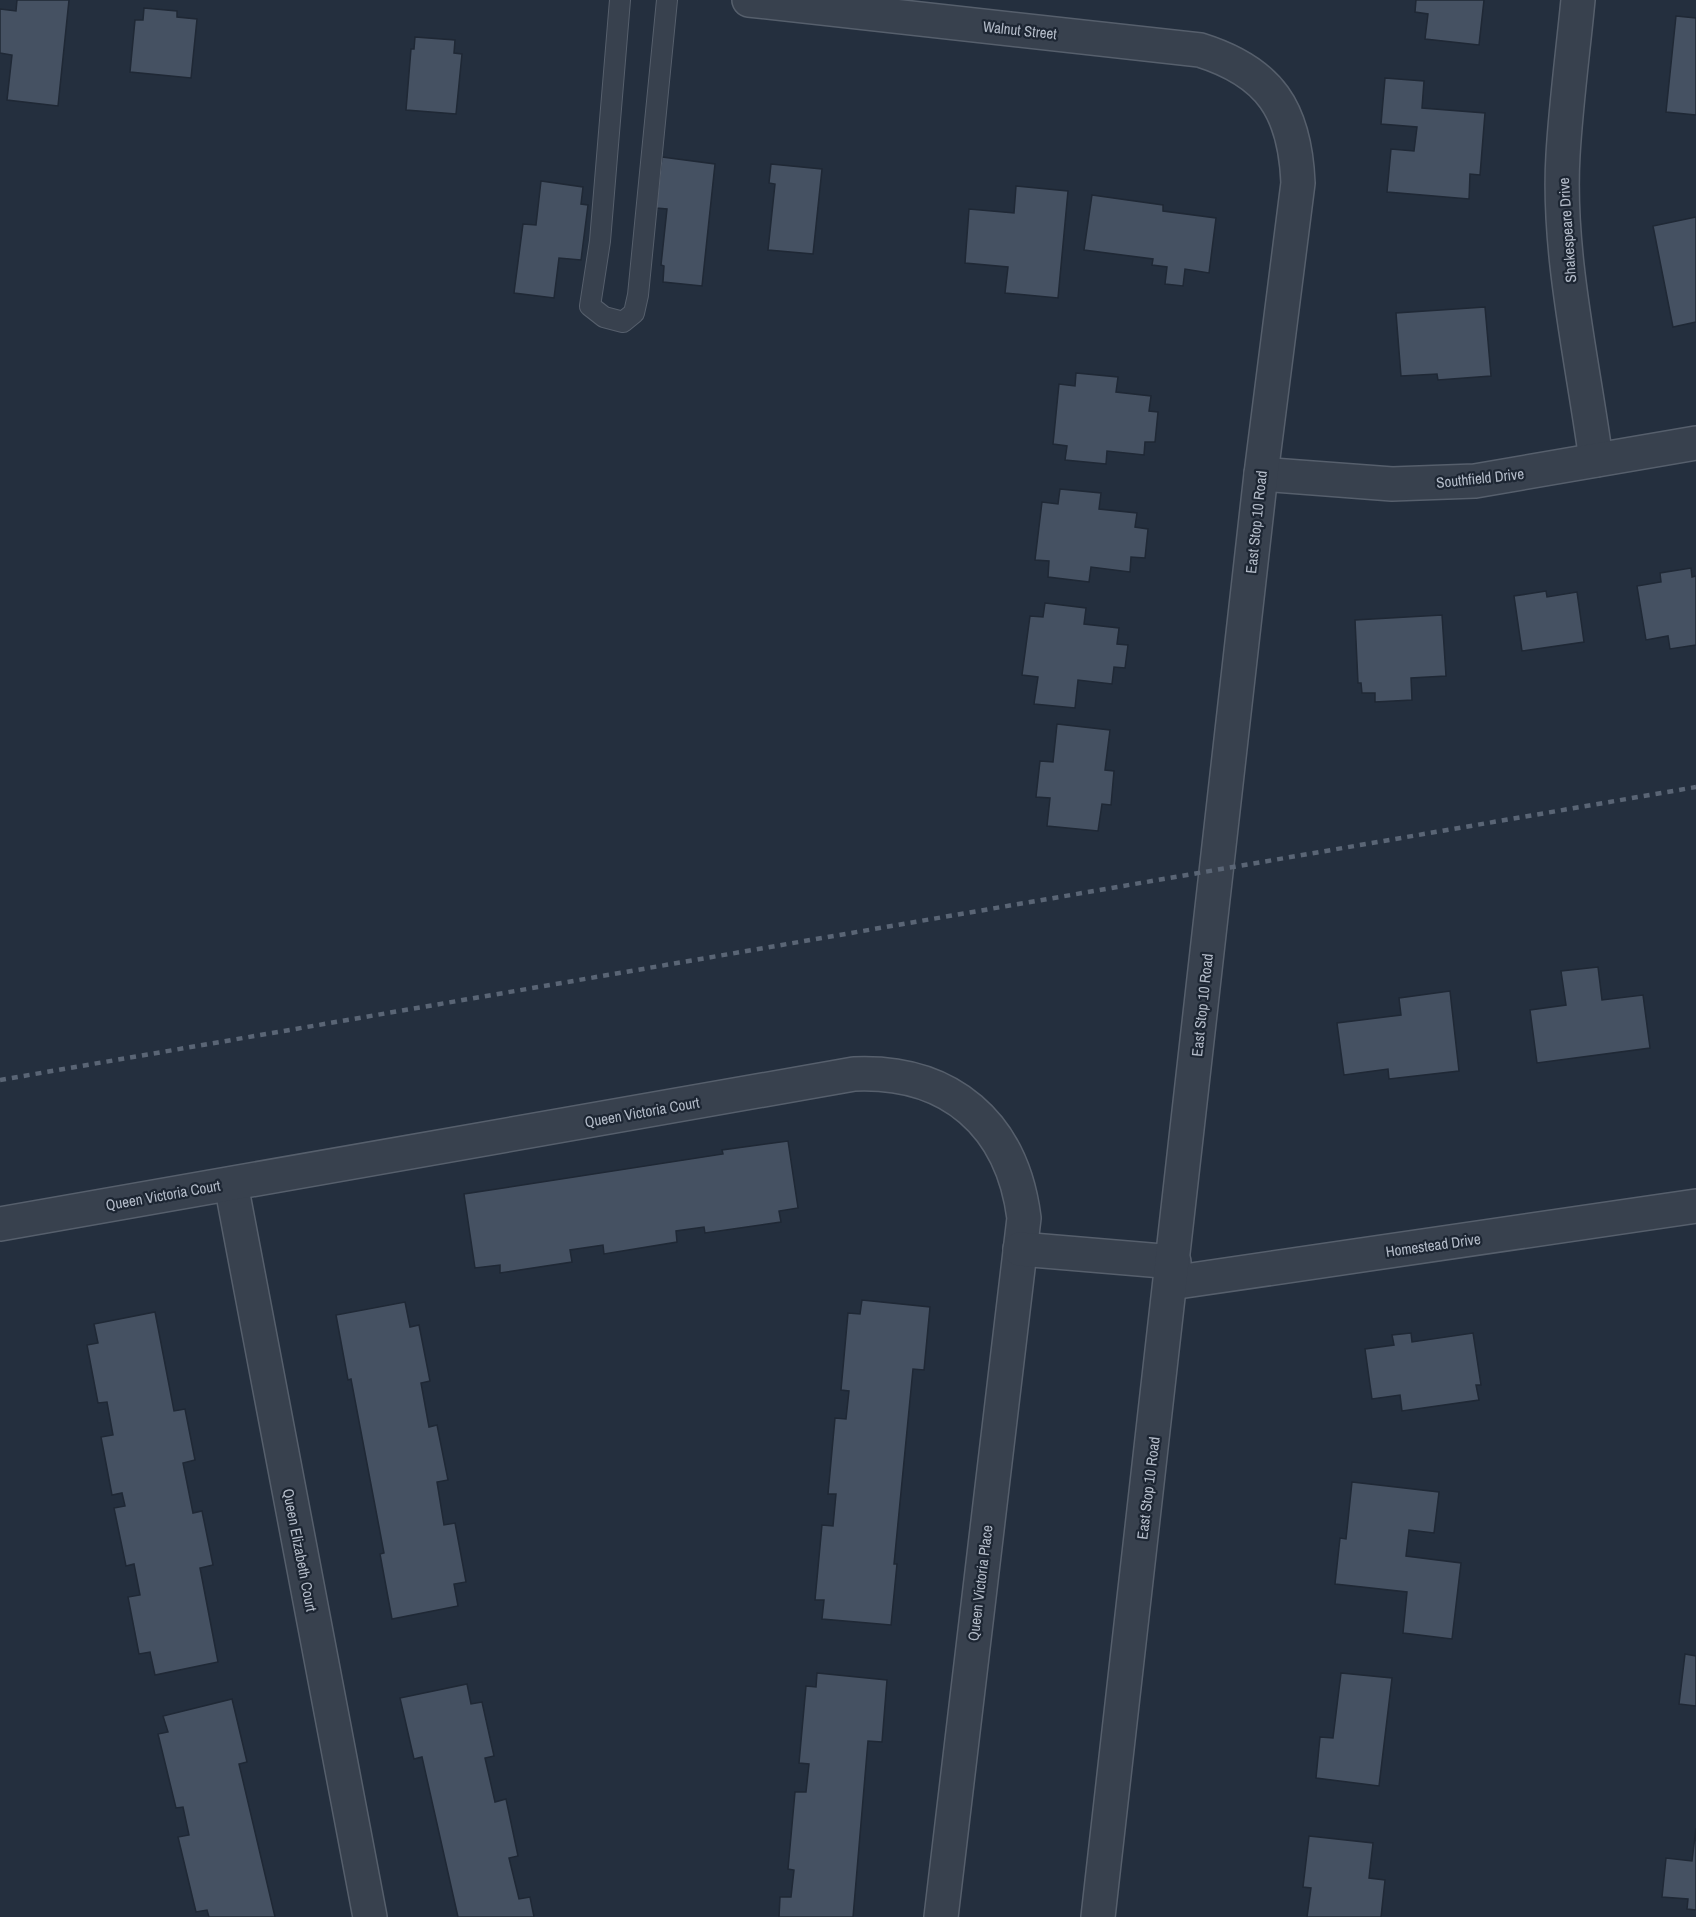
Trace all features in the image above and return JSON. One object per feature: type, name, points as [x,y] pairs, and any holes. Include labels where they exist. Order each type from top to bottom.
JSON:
[{"type":"street","name":"Walnut Street","points":[[749,0],[830,4],[1200,50],[1244,68],[1276,97]]},
{"type":"street","name":"Shakespeare Drive","points":[[1578,0],[1565,118],[1565,227],[1569,280],[1596,460]]},
{"type":"street","name":"East Stop 10 Road","points":[[1098,1917],[1261,474],[1298,183],[1297,151],[1289,124],[1276,97]]},
{"type":"street","name":"Southfield Drive","points":[[1261,474],[1426,484],[1506,477],[1696,443]]},
{"type":"street","name":"Queen Victoria Court","points":[[0,1224],[854,1074],[894,1074],[934,1085],[961,1101],[983,1121],[1003,1146],[1019,1188],[1024,1218],[1020,1249]]},
{"type":"street","name":"Queen Elizabeth Court","points":[[231,1184],[370,1917]]},
{"type":"street","name":"Homestead Drive","points":[[1172,1273],[1696,1206]]},
{"type":"street","points":[[1020,1249],[1172,1273]]},
{"type":"street","name":"Queen Victoria Place","points":[[941,1917],[1020,1249]]},
{"type":"lane","points":[[620,0],[600,241],[590,306],[604,317],[624,322],[634,313],[638,295],[667,0]]},
{"type":"building","points":[[17,0],[69,0],[58,106],[7,100],[12,55],[0,53],[0,9],[16,11]]},
{"type":"building","points":[[1416,0],[1484,0],[1479,45],[1425,39],[1428,14],[1415,12]]},
{"type":"building","points":[[144,8],[177,11],[177,17],[197,19],[191,78],[130,72],[135,20],[143,20]]},
{"type":"building","points":[[1676,16],[1696,18],[1696,115],[1666,112]]},
{"type":"building","points":[[415,37],[455,40],[454,53],[462,54],[456,114],[406,110],[411,49],[414,49]]},
{"type":"building","points":[[1385,78],[1424,81],[1422,108],[1485,113],[1480,175],[1470,174],[1469,199],[1387,192],[1391,149],[1414,151],[1417,127],[1381,124]]},
{"type":"building","points":[[662,157],[715,164],[702,286],[663,282],[664,266],[661,265],[667,209],[656,208]]},
{"type":"building","points":[[771,164],[822,169],[813,254],[768,250],[775,184],[769,183]]},
{"type":"building","points":[[541,181],[583,187],[581,204],[588,205],[581,260],[559,258],[554,298],[514,293],[523,224],[536,225]]},
{"type":"building","points":[[1016,186],[1068,191],[1058,298],[1005,293],[1008,267],[965,263],[969,209],[1014,213]]},
{"type":"building","points":[[1092,195],[1163,205],[1163,211],[1216,218],[1209,273],[1185,269],[1183,286],[1165,284],[1167,267],[1152,265],[1153,259],[1084,250]]},
{"type":"building","points":[[1696,217],[1696,322],[1673,327],[1653,226]]},
{"type":"building","points":[[1485,307],[1491,376],[1438,380],[1437,374],[1401,376],[1396,313]]},
{"type":"building","points":[[1076,373],[1118,377],[1116,392],[1151,396],[1149,411],[1158,412],[1155,442],[1145,442],[1144,455],[1107,451],[1106,464],[1065,460],[1067,446],[1053,444],[1059,384],[1075,386]]},
{"type":"building","points":[[1060,489],[1101,493],[1099,509],[1137,513],[1135,527],[1148,529],[1145,558],[1131,557],[1130,572],[1091,567],[1089,582],[1048,577],[1049,561],[1035,560],[1042,502],[1058,504]]},
{"type":"building","points":[[1691,568],[1692,577],[1696,576],[1696,645],[1670,649],[1668,636],[1646,640],[1637,586],[1661,582],[1660,573]]},
{"type":"building","points":[[1546,591],[1547,597],[1577,592],[1584,642],[1522,651],[1514,596]]},
{"type":"building","points":[[1045,603],[1086,608],[1084,624],[1119,628],[1117,644],[1128,645],[1125,668],[1114,667],[1112,684],[1078,680],[1075,708],[1034,704],[1038,677],[1022,675],[1030,616],[1043,617]]},
{"type":"building","points":[[1442,615],[1446,676],[1411,678],[1412,700],[1375,702],[1375,693],[1362,693],[1361,683],[1358,683],[1355,620]]},
{"type":"building","points":[[1057,724],[1110,730],[1105,770],[1114,771],[1111,805],[1102,804],[1098,831],[1047,826],[1050,798],[1036,797],[1040,761],[1053,762]]},
{"type":"building","points":[[1598,967],[1602,1000],[1643,995],[1650,1048],[1537,1063],[1530,1010],[1566,1005],[1561,971]]},
{"type":"building","points":[[1450,991],[1459,1071],[1389,1079],[1388,1069],[1344,1075],[1337,1023],[1401,1015],[1399,998]]},
{"type":"building","points":[[788,1141],[798,1208],[779,1211],[781,1222],[705,1233],[704,1227],[676,1231],[677,1242],[604,1254],[603,1245],[570,1250],[572,1262],[500,1273],[500,1265],[475,1268],[464,1194],[723,1154],[722,1150]]},
{"type":"building","points":[[862,1300],[930,1307],[924,1370],[913,1369],[894,1564],[897,1564],[891,1625],[822,1619],[824,1600],[815,1600],[822,1525],[833,1526],[836,1494],[828,1494],[835,1418],[846,1419],[849,1391],[841,1390],[848,1313],[860,1314]]},
{"type":"building","points":[[405,1302],[410,1327],[419,1325],[430,1381],[421,1383],[429,1427],[437,1425],[448,1480],[437,1482],[444,1525],[455,1523],[466,1582],[454,1584],[458,1606],[392,1619],[380,1554],[384,1553],[351,1379],[348,1380],[336,1315]]},
{"type":"building","points":[[155,1312],[174,1411],[185,1409],[195,1460],[183,1463],[193,1513],[202,1511],[213,1565],[200,1568],[218,1662],[155,1675],[150,1652],[139,1654],[128,1597],[140,1595],[134,1564],[126,1566],[114,1508],[125,1506],[122,1493],[112,1495],[101,1437],[113,1435],[107,1402],[98,1403],[87,1345],[98,1343],[94,1324]]},
{"type":"building","points":[[1411,1333],[1412,1342],[1473,1333],[1481,1385],[1476,1385],[1479,1400],[1402,1411],[1400,1395],[1372,1399],[1365,1349],[1394,1345],[1392,1335]]},
{"type":"building","points":[[1352,1482],[1439,1492],[1434,1533],[1409,1530],[1406,1556],[1461,1563],[1452,1639],[1403,1633],[1407,1592],[1335,1584],[1340,1538],[1346,1539]]},
{"type":"building","points":[[1685,1654],[1696,1656],[1696,1706],[1679,1704]]},
{"type":"building","points":[[817,1673],[887,1680],[882,1742],[868,1741],[853,1917],[779,1917],[780,1897],[791,1897],[794,1870],[788,1869],[795,1792],[806,1792],[809,1764],[799,1763],[806,1686],[816,1687]]},
{"type":"building","points":[[1341,1673],[1392,1678],[1379,1786],[1316,1778],[1320,1737],[1333,1738]]},
{"type":"building","points":[[467,1684],[471,1704],[482,1702],[494,1756],[485,1758],[495,1802],[506,1799],[518,1856],[509,1858],[519,1899],[530,1897],[534,1917],[458,1917],[422,1757],[414,1759],[400,1698]]},
{"type":"building","points":[[232,1699],[247,1762],[239,1764],[275,1917],[209,1917],[207,1910],[196,1912],[178,1837],[189,1835],[183,1807],[176,1808],[158,1734],[168,1732],[163,1716]]},
{"type":"building","points":[[1696,1828],[1696,1910],[1687,1909],[1688,1899],[1662,1897],[1666,1858],[1692,1861]]},
{"type":"building","points":[[1309,1836],[1373,1843],[1369,1878],[1385,1880],[1381,1917],[1307,1917],[1311,1888],[1303,1887]]},
{"type":"railway","points":[[0,1080],[1696,787]]}]
